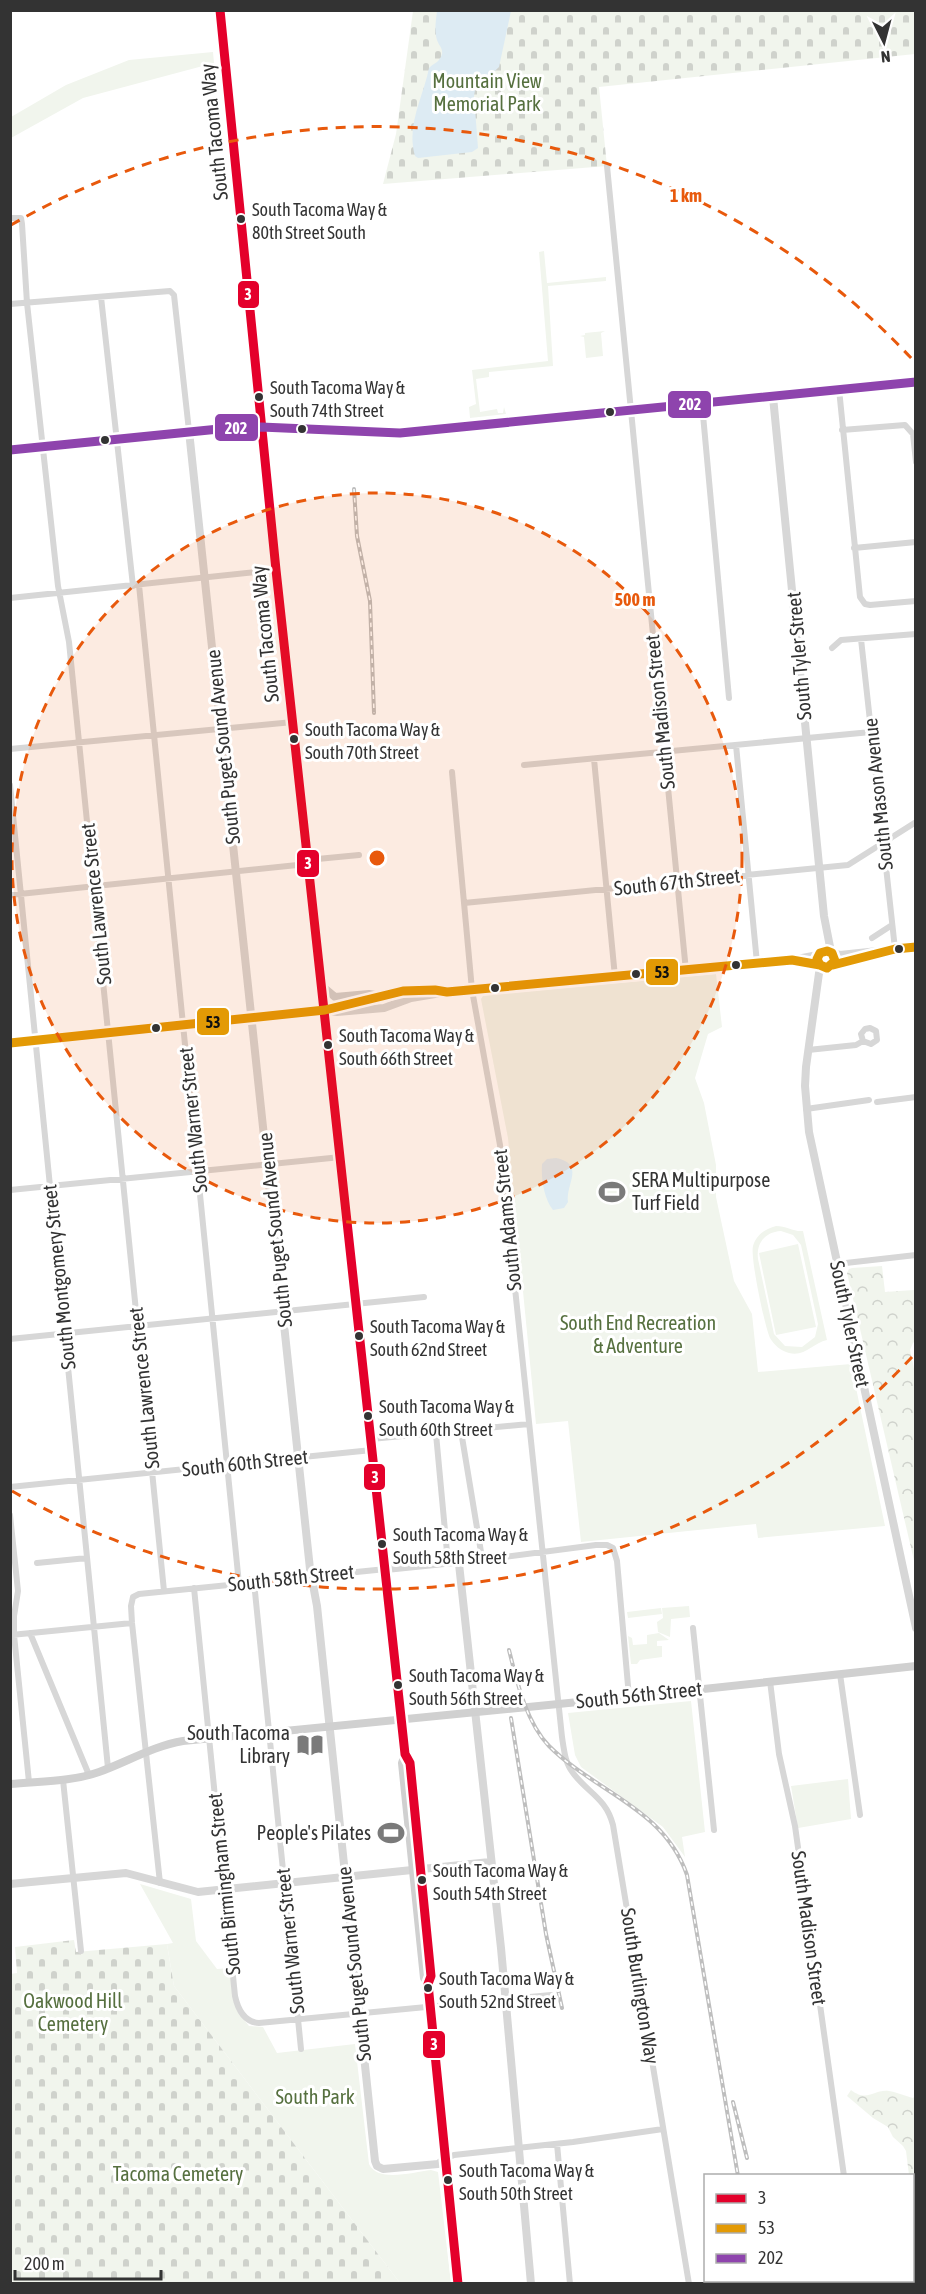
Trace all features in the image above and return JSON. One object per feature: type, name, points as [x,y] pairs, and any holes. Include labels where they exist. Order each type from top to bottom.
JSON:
[{"type":"main road","name":"South Tacoma Way","points":[[220,11],[307,862],[402,1719],[405,1754],[402,1763],[431,1976],[428,1984],[458,2283]]},
{"type":"main road","points":[[10,450],[189,431],[261,427],[400,433],[915,382]]},
{"type":"main road","points":[[322,986],[335,997],[375,995]]},
{"type":"main road","name":"South 56th Street","points":[[10,1784],[63,1780],[89,1775],[167,1744],[208,1738],[629,1697],[915,1666]]},
{"type":"street","name":"South Madison Street","points":[[607,166],[686,971]]},
{"type":"street","name":"South Lawrence Street","points":[[10,218],[21,218],[27,303],[43,447],[60,593],[69,642],[164,1592]]},
{"type":"street","name":"South Puget Sound Avenue","points":[[101,297],[163,290],[170,291],[174,295],[376,2165],[384,2169],[438,2164],[445,2159]]},
{"type":"street","points":[[10,304],[101,297]]},
{"type":"street","name":"South Warner Street","points":[[101,297],[116,439],[154,735],[239,1584]]},
{"type":"street","points":[[839,389],[858,592],[865,604],[870,605],[915,601]]},
{"type":"street","name":"South Tyler Street","points":[[773,396],[820,868],[826,953]]},
{"type":"street","points":[[702,404],[729,698]]},
{"type":"street","points":[[842,430],[905,425],[913,434],[915,462]]},
{"type":"street","points":[[854,548],[915,542]]},
{"type":"street","points":[[10,598],[276,570]]},
{"type":"street","points":[[832,648],[841,640],[915,634]]},
{"type":"street","name":"South Mason Avenue","points":[[861,639],[895,949]]},
{"type":"street","points":[[10,749],[293,722]]},
{"type":"street","points":[[524,765],[871,732]]},
{"type":"street","points":[[736,745],[757,963]]},
{"type":"street","points":[[594,759],[615,977]]},
{"type":"street","name":"South Adams Street","points":[[452,772],[472,990],[500,1145],[558,1704]]},
{"type":"street","name":"South Montgomery Street","points":[[10,785],[108,1768]]},
{"type":"street","name":"South 67th Street","points":[[464,903],[850,864],[915,822]]},
{"type":"street","points":[[10,895],[237,871],[359,855]]},
{"type":"street","points":[[873,938],[892,925]]},
{"type":"street","points":[[325,1010],[337,1012],[384,1008],[411,998],[447,992],[686,971],[792,960],[826,953],[840,955],[915,947]]},
{"type":"street","points":[[792,960],[825,968],[895,949]]},
{"type":"street","points":[[820,966],[817,959],[826,953]]},
{"type":"street","points":[[826,953],[835,959],[832,966]]},
{"type":"street","name":"South Tyler Street","points":[[814,1018],[820,966]]},
{"type":"street","name":"South Tyler Street","points":[[832,966],[826,975],[807,1050],[806,1109],[812,1149],[915,1628]]},
{"type":"street","points":[[10,1043],[325,1010],[375,995],[437,988],[447,992]]},
{"type":"street","points":[[807,1050],[856,1045],[863,1041]]},
{"type":"street","points":[[878,1102],[915,1097]]},
{"type":"street","points":[[806,1109],[869,1100]]},
{"type":"street","points":[[10,1190],[341,1156]]},
{"type":"street","points":[[837,1264],[915,1255]]},
{"type":"street","points":[[10,1339],[424,1297]]},
{"type":"street","points":[[371,1439],[529,1424]]},
{"type":"street","points":[[461,1431],[481,1551],[476,1558],[467,1559],[459,1564],[490,1862],[495,1886],[531,2283]]},
{"type":"street","points":[[436,1434],[448,1563]]},
{"type":"street","name":"South 60th Street","points":[[10,1487],[372,1450]]},
{"type":"street","points":[[10,1515],[18,1591],[12,1635],[29,1782]]},
{"type":"street","points":[[504,1557],[601,1544],[613,1548],[617,1561],[629,1697]]},
{"type":"street","points":[[37,1563],[87,1558]]},
{"type":"street","name":"South 58th Street","points":[[132,1623],[130,1606],[132,1598],[139,1594],[448,1563],[459,1564]]},
{"type":"street","name":"South Warner Street","points":[[254,1582],[301,2049]]},
{"type":"street","name":"South Birmingham Street","points":[[194,1588],[237,2004],[245,2018],[251,2022],[298,2019]]},
{"type":"street","points":[[12,1635],[132,1623],[160,1883]]},
{"type":"street","points":[[693,1628],[714,1830]]},
{"type":"street","points":[[30,1633],[89,1775]]},
{"type":"street","points":[[840,1674],[861,1815]]},
{"type":"street","name":"South Madison Street","points":[[770,1681],[776,1736],[795,1826],[844,2174]]},
{"type":"street","name":"South Burlington Way","points":[[558,1704],[568,1765],[574,1775],[604,1805],[613,1825],[689,2283]]},
{"type":"street","points":[[63,1780],[81,1951]]},
{"type":"street","points":[[10,1884],[126,1874],[193,1892],[490,1862]]},
{"type":"street","points":[[298,2019],[551,1995]]},
{"type":"street","points":[[445,2159],[453,2155],[557,2144],[663,2129]]},
{"type":"street","points":[[557,2144],[570,2283]]},
{"type":"green space","name":"Mountain View Memorial Park","points":[[413,11],[915,11],[915,54],[599,87],[607,166],[383,184],[396,134]]},
{"type":"green space","points":[[213,52],[214,63],[83,98],[11,138],[11,117],[66,85],[129,60]]},
{"type":"green space","points":[[544,251],[547,283],[606,277],[606,281],[548,286],[553,366],[489,372],[489,377],[476,379],[480,412],[497,409],[498,413],[503,413],[504,407],[506,414],[470,418],[469,407],[476,404],[472,370],[548,361],[539,252]]},
{"type":"green space","points":[[605,331],[601,333],[603,356],[586,358],[584,337],[580,336],[585,333]]},
{"type":"green space","name":"South End Recreation & Adventure","points":[[716,974],[722,1027],[708,1034],[695,1078],[704,1103],[716,1165],[716,1197],[734,1281],[752,1314],[758,1372],[851,1364],[885,1526],[758,1538],[756,1524],[581,1542],[568,1421],[536,1424],[508,1138],[481,999],[483,996]]},
{"type":"green space","points":[[776,1226],[803,1231],[827,1340],[795,1354],[781,1349],[770,1338],[754,1264],[754,1242],[765,1231]],"holes":[[[781,1231],[793,1235],[801,1245],[818,1324],[815,1337],[802,1347],[785,1346],[774,1334],[758,1259],[758,1248],[766,1236]]]},
{"type":"green space","points":[[798,1244],[816,1327],[776,1335],[759,1253]]},
{"type":"green space","points":[[882,1266],[885,1292],[914,1290],[915,1341],[910,1350],[916,1378],[915,1565],[847,1273],[852,1268]]},
{"type":"green space","points":[[689,1606],[690,1617],[671,1619],[670,1637],[658,1632],[657,1622],[663,1618],[662,1608]]},
{"type":"green space","points":[[661,1608],[662,1614],[628,1618],[627,1612]]},
{"type":"green space","points":[[659,1633],[669,1640],[657,1641],[657,1646],[662,1646],[662,1657],[640,1660],[637,1664],[631,1664],[628,1636],[632,1638],[633,1645],[647,1644],[647,1635]]},
{"type":"green space","points":[[691,1701],[705,1832],[682,1837],[685,1857],[663,1827],[581,1767],[575,1755],[568,1713]]},
{"type":"green space","points":[[848,1779],[851,1819],[798,1828],[791,1786]]},
{"type":"green space","name":"South Park","points":[[140,1884],[191,1899],[196,1941],[217,1969],[230,1968],[242,2017],[249,2026],[263,2027],[277,2053],[355,2044],[369,2164],[374,2170],[388,2175],[431,2170],[438,2172],[451,2283],[400,2283],[174,1986],[167,1944],[173,1943]]},
{"type":"green space","name":"Tacoma Cemetery","points":[[74,1940],[76,1952],[167,1944],[174,1986],[400,2283],[11,2284],[10,1974],[17,1973],[15,1947]]},
{"type":"green space","points":[[851,2090],[866,2096],[883,2091],[913,2098],[915,2096],[915,2224],[914,2174],[909,2174],[906,2151],[893,2137],[888,2127],[873,2118],[847,2096]]},
{"type":"shaded area","points":[[437,11],[511,11],[499,67],[475,90],[478,148],[472,152],[418,158],[415,156],[413,145],[416,112],[429,68],[438,61],[442,54],[436,33]]},
{"type":"shaded area","points":[[556,1158],[570,1165],[572,1176],[568,1202],[564,1208],[553,1210],[544,1188],[542,1164],[547,1159]]},
{"type":"railway","points":[[354,489],[357,536],[370,601],[374,713]]},
{"type":"railway","points":[[509,1650],[523,1701],[541,1736],[567,1762],[627,1803],[662,1833],[676,1852],[687,1875],[738,2174]]},
{"type":"railway","points":[[511,1718],[546,1934],[562,2008]]},
{"type":"railway","points":[[733,2102],[747,2158]]},
{"type":"transit line","name":"3","points":[[220,10],[276,570],[405,1754],[410,1763],[431,1976],[428,1984],[458,2284]]},
{"type":"transit line","name":"202","points":[[10,450],[229,428],[261,427],[400,433],[916,382]]},
{"type":"transit line","name":"53","points":[[833,965],[895,949],[916,947]]},
{"type":"transit line","name":"53","points":[[827,951],[832,953],[835,961],[827,968],[820,965],[817,959],[820,953],[827,951]]},
{"type":"transit line","name":"53","points":[[10,1043],[325,1010],[403,991],[447,992],[792,960],[820,965]]},
{"type":"place","name":"South Tacoma Way & 80th Street South","points":[[241,219]]},
{"type":"place","name":"South Tacoma Way & South 74th Street","points":[[259,397]]},
{"type":"place","name":"South Tacoma Way & South 70th Street","points":[[294,739]]},
{"type":"place","name":"South Tacoma Way & South 66th Street","points":[[328,1045]]},
{"type":"place","name":"SERA Multipurpose Turf Field","points":[[612,1192]]},
{"type":"place","name":"South Tacoma Way & South 62nd Street","points":[[359,1336]]},
{"type":"place","name":"South Tacoma Way & South 60th Street","points":[[368,1416]]},
{"type":"place","name":"South Tacoma Way & South 58th Street","points":[[382,1544]]},
{"type":"place","name":"South Tacoma Way & South 56th Street","points":[[398,1685]]},
{"type":"place","name":"South Tacoma Library","points":[[310,1745]]},
{"type":"place","name":"People's Pilates","points":[[391,1833]]},
{"type":"place","name":"South Tacoma Way & South 54th Street","points":[[422,1880]]},
{"type":"place","name":"South Tacoma Way & South 52nd Street","points":[[428,1988]]},
{"type":"place","name":"South Tacoma Way & South 50th Street","points":[[448,2180]]},
{"type":"park label","name":"Oakwood Hill Cemetery","points":[[73,2012]]}]
